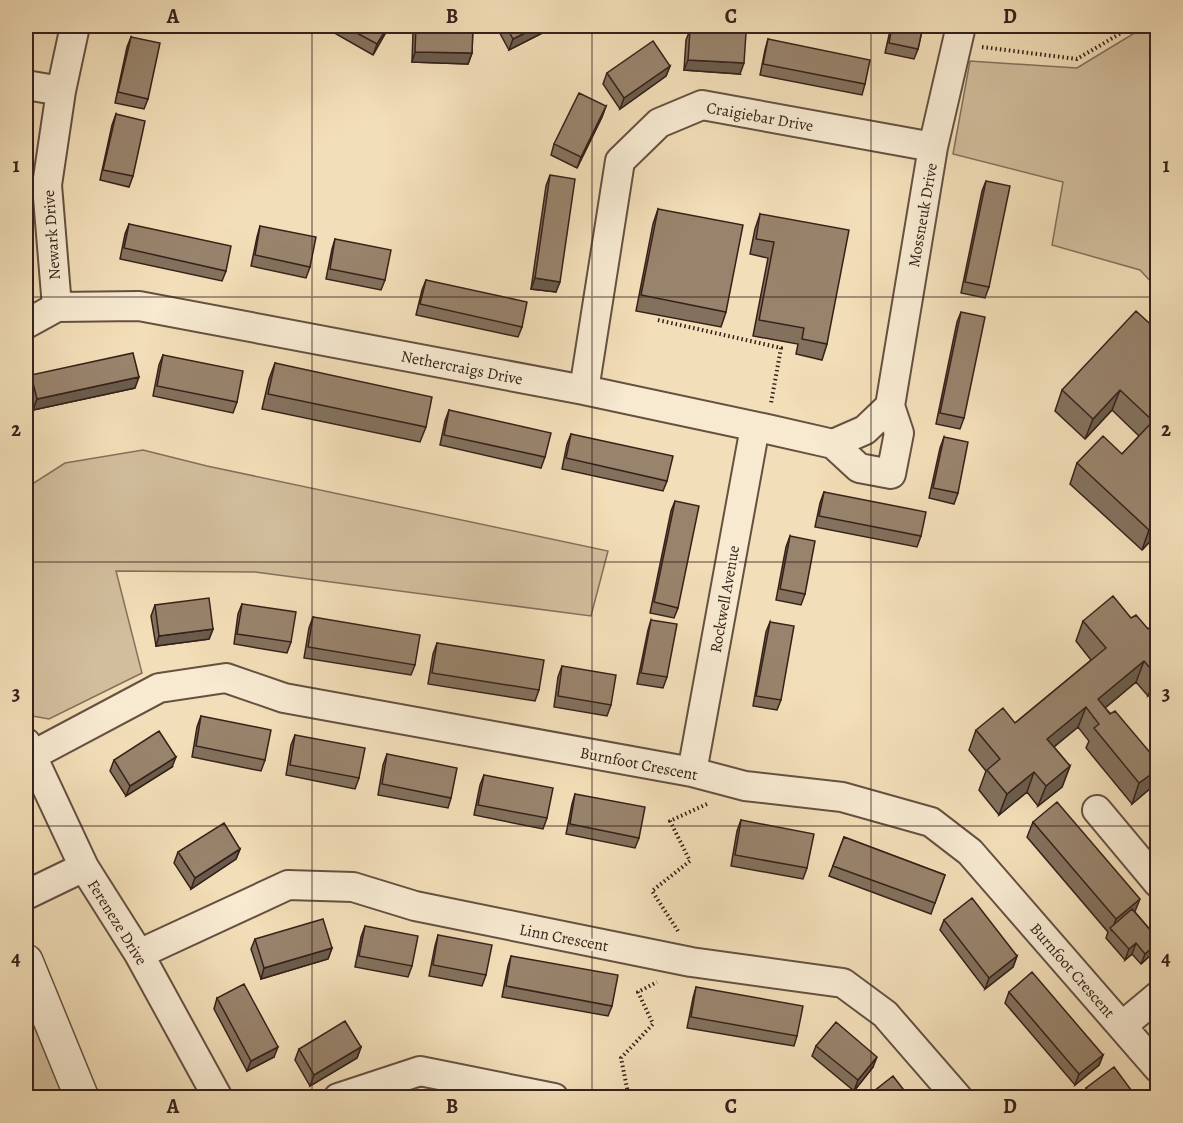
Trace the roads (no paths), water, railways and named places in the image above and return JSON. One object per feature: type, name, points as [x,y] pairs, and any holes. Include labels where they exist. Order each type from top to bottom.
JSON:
[{"type":"street","name":"Newark Drive","points":[[57,307],[47,185],[61,91],[75,26]]},
{"type":"street","name":"Mossneuk Drive","points":[[891,474],[899,433],[890,406],[933,147],[959,35]]},
{"type":"street","points":[[26,85],[61,91]]},
{"type":"street","name":"Craigiebar Drive","points":[[584,390],[620,161],[659,123],[702,105],[933,147]]},
{"type":"street","name":"Nethercraigs Drive","points":[[26,324],[57,307],[139,306],[584,390],[833,444],[859,468],[891,474]]},
{"type":"street","points":[[833,444],[865,429],[890,406]]},
{"type":"street","name":"Rockwell Avenue","points":[[692,772],[761,428]]},
{"type":"street","name":"Burnfoot Crescent","points":[[29,749],[159,688],[226,678],[284,698],[692,772],[745,786],[842,797],[931,822],[970,852],[1158,1068]]},
{"type":"street","name":"Fereneze Drive","points":[[29,749],[84,867],[139,954],[218,1098]]},
{"type":"street","points":[[1097,810],[1158,883]]},
{"type":"street","points":[[26,896],[84,867]]},
{"type":"street","name":"Linn Crescent","points":[[139,954],[288,885],[353,887],[415,906],[691,962],[843,982],[885,1014],[958,1098]]},
{"type":"street","points":[[26,961],[82,1098]]},
{"type":"street","points":[[1122,1026],[1158,996]]},
{"type":"street","points":[[338,1098],[420,1071],[554,1098]]}]
